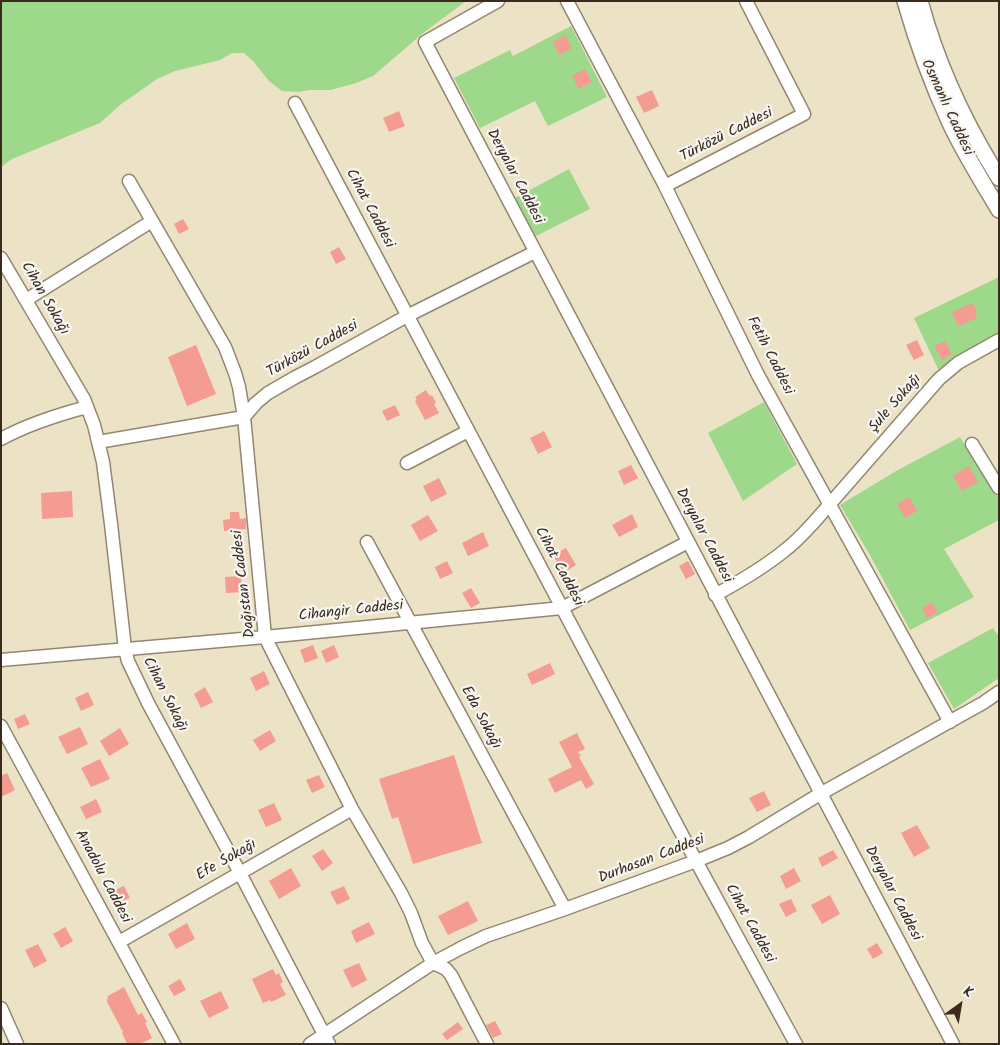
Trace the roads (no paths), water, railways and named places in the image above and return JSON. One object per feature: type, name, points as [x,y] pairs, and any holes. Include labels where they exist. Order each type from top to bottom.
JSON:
[{"type":"main road","name":"Osmanlı Caddesi","points":[[905,1],[920,51],[950,124],[964,152],[999,210]]},
{"type":"main road","name":"Osmanlı Caddesi","points":[[920,1],[939,58],[953,92],[968,124],[999,178]]},
{"type":"street","name":"Deryalar Caddesi","points":[[498,1],[424,42],[953,1044]]},
{"type":"street","name":"Fetih Caddesi","points":[[567,1],[665,186],[758,374],[950,722]]},
{"type":"street","name":"Türközü Caddesi","points":[[665,186],[804,114],[746,1]]},
{"type":"street","name":"Cihat Caddesi","points":[[295,103],[696,861],[796,1044]]},
{"type":"street","name":"Dağıstan Caddesi","points":[[129,181],[225,347],[239,387],[244,417],[265,637],[352,809],[401,893],[422,943],[433,963],[446,969],[451,975],[487,1044]]},
{"type":"street","points":[[26,300],[152,221]]},
{"type":"street","name":"Türközü Caddesi","points":[[244,417],[256,403],[281,385],[407,316],[535,252]]},
{"type":"street","name":"Cihan Sokağı","points":[[1,258],[84,399],[94,425],[103,462],[128,661],[148,703],[327,1039]]},
{"type":"street","name":"Şule Sokağı","points":[[715,595],[785,551],[830,504],[939,379],[958,363],[999,340]]},
{"type":"street","points":[[1,439],[51,417],[87,407]]},
{"type":"street","points":[[98,442],[244,417]]},
{"type":"street","points":[[407,463],[468,431]]},
{"type":"street","points":[[972,444],[999,488]]},
{"type":"street","name":"Eda Sokağı","points":[[367,542],[565,909]]},
{"type":"street","name":"Cihangir Caddesi","points":[[1,660],[562,608],[688,542]]},
{"type":"street","name":"Durhasan Caddesi","points":[[310,1044],[327,1039],[433,963],[486,936],[565,909],[728,848],[820,794],[950,722],[999,692]]},
{"type":"street","name":"Anadolu Caddesi","points":[[1,726],[174,1044]]},
{"type":"street","name":"Efe Sokağı","points":[[118,942],[352,809]]},
{"type":"street","points":[[1,1008],[17,1044]]}]
